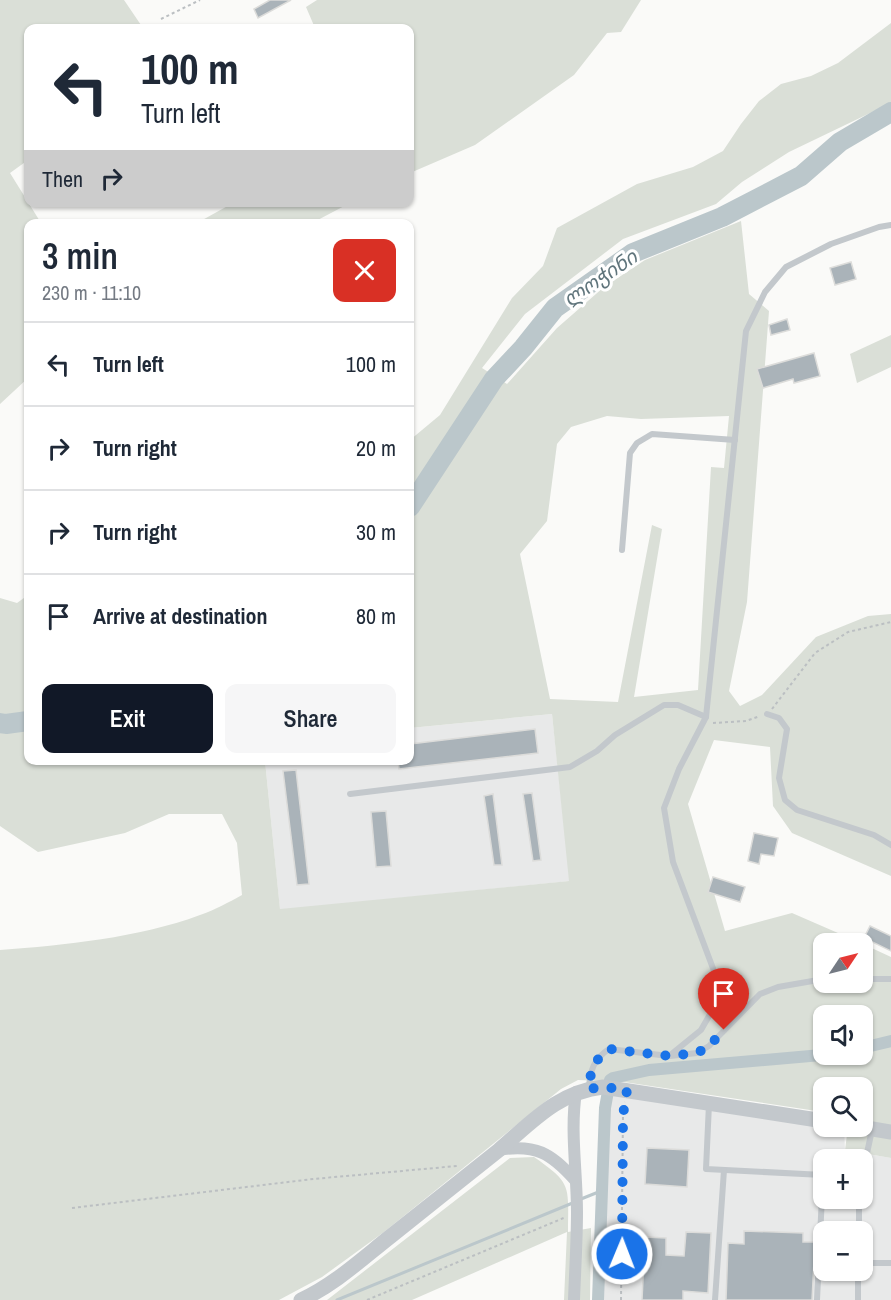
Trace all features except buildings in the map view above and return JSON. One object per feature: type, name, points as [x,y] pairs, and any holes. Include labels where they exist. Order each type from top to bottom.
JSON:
[{"type":"street","points":[[574,1300],[577,1212],[572,1116],[589,1089]]},
{"type":"street","points":[[301,1300],[350,1269],[534,1119],[561,1100],[589,1089],[625,1090],[813,1119]]},
{"type":"street","points":[[873,1129],[891,1132]]},
{"type":"street","points":[[498,1150],[517,1147],[533,1149],[558,1162],[575,1180]]},
{"type":"lane","points":[[669,1056],[701,1030],[717,1002],[714,971],[673,862],[664,808],[679,769],[706,717],[746,331],[765,292],[786,267],[831,244],[891,225]]},
{"type":"lane","points":[[622,550],[630,453],[637,443],[652,434],[735,440]]},
{"type":"lane","points":[[350,794],[570,767],[597,751],[615,735],[664,705],[678,705],[706,717]]},
{"type":"lane","points":[[767,714],[779,718],[787,729],[779,778],[785,800],[796,810],[874,835],[891,846]]},
{"type":"lane","points":[[873,979],[891,979]]},
{"type":"lane","points":[[589,1089],[590,1072],[599,1056],[609,1049],[669,1056],[697,1053],[709,1046],[760,994],[777,987],[813,981]]},
{"type":"lane","points":[[709,1103],[706,1169],[823,1175],[817,1300]]},
{"type":"lane","points":[[715,1300],[724,1170]]},
{"type":"lane","points":[[873,1263],[891,1263]]},
{"type":"lane","points":[[858,1281],[858,1300]]},
{"type":"path","points":[[161,19],[200,0]]},
{"type":"path","points":[[706,717],[712,723],[746,721],[767,714],[815,653],[848,632],[891,622]]},
{"type":"path","points":[[621,1300],[625,1090]]},
{"type":"path","points":[[72,1208],[313,1179],[457,1166]]},
{"type":"path","points":[[367,1300],[577,1212]]},
{"type":"shaded area","points":[[0,0],[124,0],[140,24],[24,24],[24,163],[10,173],[24,196],[24,207],[31,207],[39,219],[24,219],[24,382],[0,404]]},
{"type":"shaded area","points":[[317,0],[641,0],[621,32],[607,33],[574,75],[475,145],[414,171],[414,24],[313,24],[306,7]]},
{"type":"shaded area","points":[[891,23],[891,103],[789,152],[742,182],[716,204],[623,239],[525,314],[482,368],[507,384],[557,328],[604,287],[645,260],[741,221],[749,294],[769,311],[747,602],[729,691],[740,706],[762,695],[816,637],[868,616],[891,614],[891,876],[792,833],[773,806],[770,747],[714,740],[688,804],[725,931],[792,913],[838,933],[813,933],[813,993],[873,993],[873,949],[891,957],[891,1158],[873,1155],[873,1149],[845,1149],[847,1137],[873,1137],[873,1077],[813,1077],[813,1110],[624,1082],[578,1080],[561,1089],[384,1232],[322,1277],[279,1300],[0,1300],[0,950],[75,943],[127,935],[206,913],[242,895],[237,843],[222,814],[169,814],[125,833],[38,852],[0,826],[0,598],[17,603],[24,598],[24,765],[265,765],[280,909],[569,881],[552,714],[414,728],[414,437],[440,415],[512,298],[543,266],[557,228],[637,184],[693,167],[723,151],[759,101],[781,84],[811,76],[838,63]],"holes":[[[607,416],[641,419],[729,416],[724,468],[711,467],[698,690],[634,697],[662,529],[652,525],[618,702],[550,699],[520,554],[547,521],[557,444],[571,427]]]},
{"type":"shaded area","points":[[226,207],[342,207],[320,219],[204,219]]},
{"type":"shaded area","points":[[891,335],[891,367],[857,383],[850,354]]},
{"type":"shaded area","points":[[552,714],[570,881],[280,910],[265,765],[414,765],[414,728]]},
{"type":"shaded area","points":[[623,1090],[813,1124],[813,1137],[844,1137],[845,1149],[813,1149],[813,1209],[873,1209],[873,1155],[891,1158],[891,1300],[598,1300],[607,1096]]},
{"type":"shaded area","points":[[534,1157],[556,1174],[566,1187],[568,1232],[591,1228],[590,1300],[564,1300],[567,1232],[412,1300],[327,1300],[510,1158]]},
{"type":"waterway","name":"ლოჭინი","points":[[414,501],[494,379],[555,308],[633,253],[722,217],[801,176],[840,142],[891,112]]},
{"type":"waterway","name":"ლოჭინი","points":[[0,723],[24,722]]},
{"type":"waterway","points":[[873,1045],[891,1041]]},
{"type":"waterway","points":[[598,1300],[605,1108],[610,1080],[649,1070],[813,1056]]},
{"type":"waterway","points":[[581,1199],[601,1191]]},
{"type":"waterway","points":[[337,1300],[575,1202]]},
{"type":"route","points":[[622,1254],[623,1115],[627,1090],[603,1087],[589,1089],[590,1072],[599,1056],[609,1049],[669,1056],[697,1053],[709,1046],[724,1030]]}]
